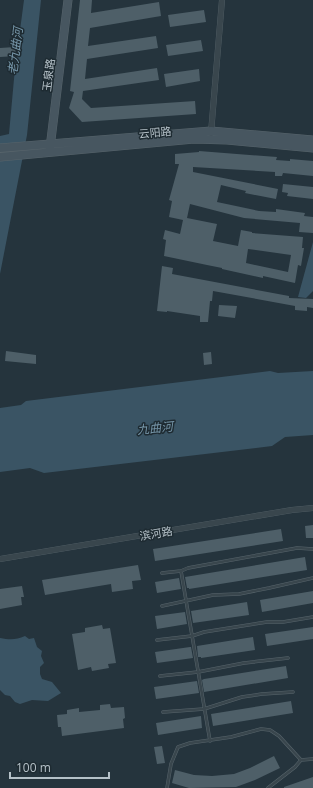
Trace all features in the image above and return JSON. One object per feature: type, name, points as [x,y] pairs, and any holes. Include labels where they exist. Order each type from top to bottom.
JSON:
[{"type":"street","name":"玉泉路","points":[[50,148],[68,0]]},
{"type":"street","points":[[211,135],[222,0]]},
{"type":"street","name":"云阳路","points":[[211,135],[313,148]]},
{"type":"street","name":"云阳路","points":[[0,148],[28,146],[50,148],[194,139],[211,135],[313,140]]},
{"type":"street","name":"云阳路","points":[[0,157],[27,155],[50,148]]},
{"type":"street","name":"滨河路","points":[[0,559],[292,510],[313,508]]},
{"type":"lane","points":[[162,573],[181,571],[188,568],[297,548],[313,549]]},
{"type":"lane","points":[[181,571],[210,741]]},
{"type":"lane","points":[[162,606],[213,595],[239,594],[313,578]]},
{"type":"lane","points":[[157,640],[192,636],[204,632],[267,622],[290,621],[313,617]]},
{"type":"lane","points":[[160,676],[198,672],[244,663],[288,658]]},
{"type":"lane","points":[[163,712],[204,709],[242,697],[293,692]]},
{"type":"lane","points":[[167,788],[171,764],[178,747],[190,743],[231,737],[261,729],[270,730],[279,736],[301,760]]},
{"type":"lane","points":[[268,788],[295,767],[301,760],[313,759]]},
{"type":"water","points":[[24,0],[41,0],[27,135],[0,274],[0,136],[9,134],[15,68]]},
{"type":"water","points":[[313,242],[313,291],[306,298],[298,297]]},
{"type":"water","name":"九曲河","points":[[270,371],[278,373],[313,371],[313,435],[285,437],[272,446],[44,473],[30,468],[0,472],[0,408],[21,405],[26,401]]},
{"type":"water","points":[[25,636],[29,639],[34,638],[37,647],[42,651],[41,656],[44,663],[40,667],[40,674],[42,679],[52,682],[61,693],[48,701],[32,700],[20,704],[15,702],[10,696],[5,695],[0,690],[0,638],[13,639]]},
{"type":"building","points":[[80,0],[92,0],[91,13],[159,2],[161,16],[90,28],[88,46],[156,36],[158,48],[87,59],[85,79],[157,68],[159,80],[83,91],[82,99],[91,108],[195,101],[196,114],[82,122],[69,108],[74,92],[70,91]]},
{"type":"building","points":[[204,10],[206,22],[170,27],[168,15]]},
{"type":"building","points":[[201,40],[203,51],[168,56],[166,45]]},
{"type":"building","points":[[15,47],[16,56],[0,57],[0,48]]},
{"type":"building","points":[[199,69],[200,81],[166,87],[164,74]]},
{"type":"building","points":[[199,152],[277,157],[276,160],[290,161],[290,159],[313,161],[313,176],[283,173],[282,176],[275,176],[275,172],[193,167],[193,172],[278,189],[276,199],[245,193],[246,191],[221,185],[217,202],[259,211],[276,212],[276,209],[305,213],[304,216],[313,217],[313,233],[299,232],[300,223],[244,218],[190,204],[187,218],[217,224],[213,241],[238,246],[241,230],[252,233],[303,237],[302,248],[304,248],[301,266],[298,265],[295,283],[263,276],[263,278],[164,256],[166,240],[163,239],[165,230],[180,234],[183,220],[169,217],[172,201],[169,200],[179,164],[175,164],[175,154]],"holes":[[[248,249],[291,255],[288,272],[246,263]]]},
{"type":"building","points":[[283,184],[313,187],[313,199],[287,196],[288,193],[282,192]]},
{"type":"building","points":[[162,266],[173,268],[172,274],[289,296],[289,298],[313,299],[313,308],[307,307],[307,311],[295,310],[295,306],[213,291],[212,301],[210,301],[208,322],[200,322],[200,316],[157,311]]},
{"type":"building","points":[[219,305],[237,306],[235,318],[218,316]]},
{"type":"building","points":[[6,351],[36,355],[36,364],[5,361]]},
{"type":"building","points":[[211,352],[212,364],[204,365],[203,353]]},
{"type":"building","points":[[313,525],[313,538],[306,538],[305,526]]},
{"type":"building","points":[[281,529],[283,541],[155,561],[153,549]]},
{"type":"building","points":[[305,557],[307,570],[189,589],[187,588],[185,577]]},
{"type":"building","points":[[138,565],[141,580],[132,581],[133,589],[112,592],[111,584],[45,595],[42,580]]},
{"type":"building","points":[[179,578],[181,589],[157,593],[155,582]]},
{"type":"building","points":[[22,586],[24,597],[21,597],[22,605],[0,609],[0,589]]},
{"type":"building","points":[[313,591],[313,603],[262,612],[260,600]]},
{"type":"building","points":[[247,602],[249,615],[193,623],[191,611]]},
{"type":"building","points":[[185,612],[187,624],[157,629],[155,616]]},
{"type":"building","points":[[102,625],[103,629],[110,628],[116,663],[108,664],[109,668],[92,671],[91,667],[78,670],[72,634],[85,632],[85,628]]},
{"type":"building","points":[[313,627],[313,639],[267,646],[265,634]]},
{"type":"building","points":[[253,637],[255,650],[201,658],[198,657],[197,646]]},
{"type":"building","points":[[191,647],[193,658],[157,663],[155,652]]},
{"type":"building","points":[[286,666],[288,678],[204,692],[202,680],[204,679]]},
{"type":"building","points":[[197,681],[199,693],[156,699],[154,687]]},
{"type":"building","points":[[291,701],[293,713],[213,726],[211,714]]},
{"type":"building","points":[[110,704],[111,708],[124,707],[124,728],[62,736],[61,727],[58,727],[57,715],[67,714],[67,710],[79,708],[79,712],[100,710],[100,705]]},
{"type":"building","points":[[201,716],[202,728],[158,735],[156,723]]},
{"type":"building","points":[[162,746],[165,763],[157,764],[154,747]]},
{"type":"building","points":[[274,756],[280,768],[236,787],[189,788],[172,783],[175,770],[194,775],[212,776],[234,774]]},
{"type":"building","points":[[313,777],[313,788],[284,788],[284,787]]},
{"type":"water label","name":"老九曲河","points":[[15,51]]}]
